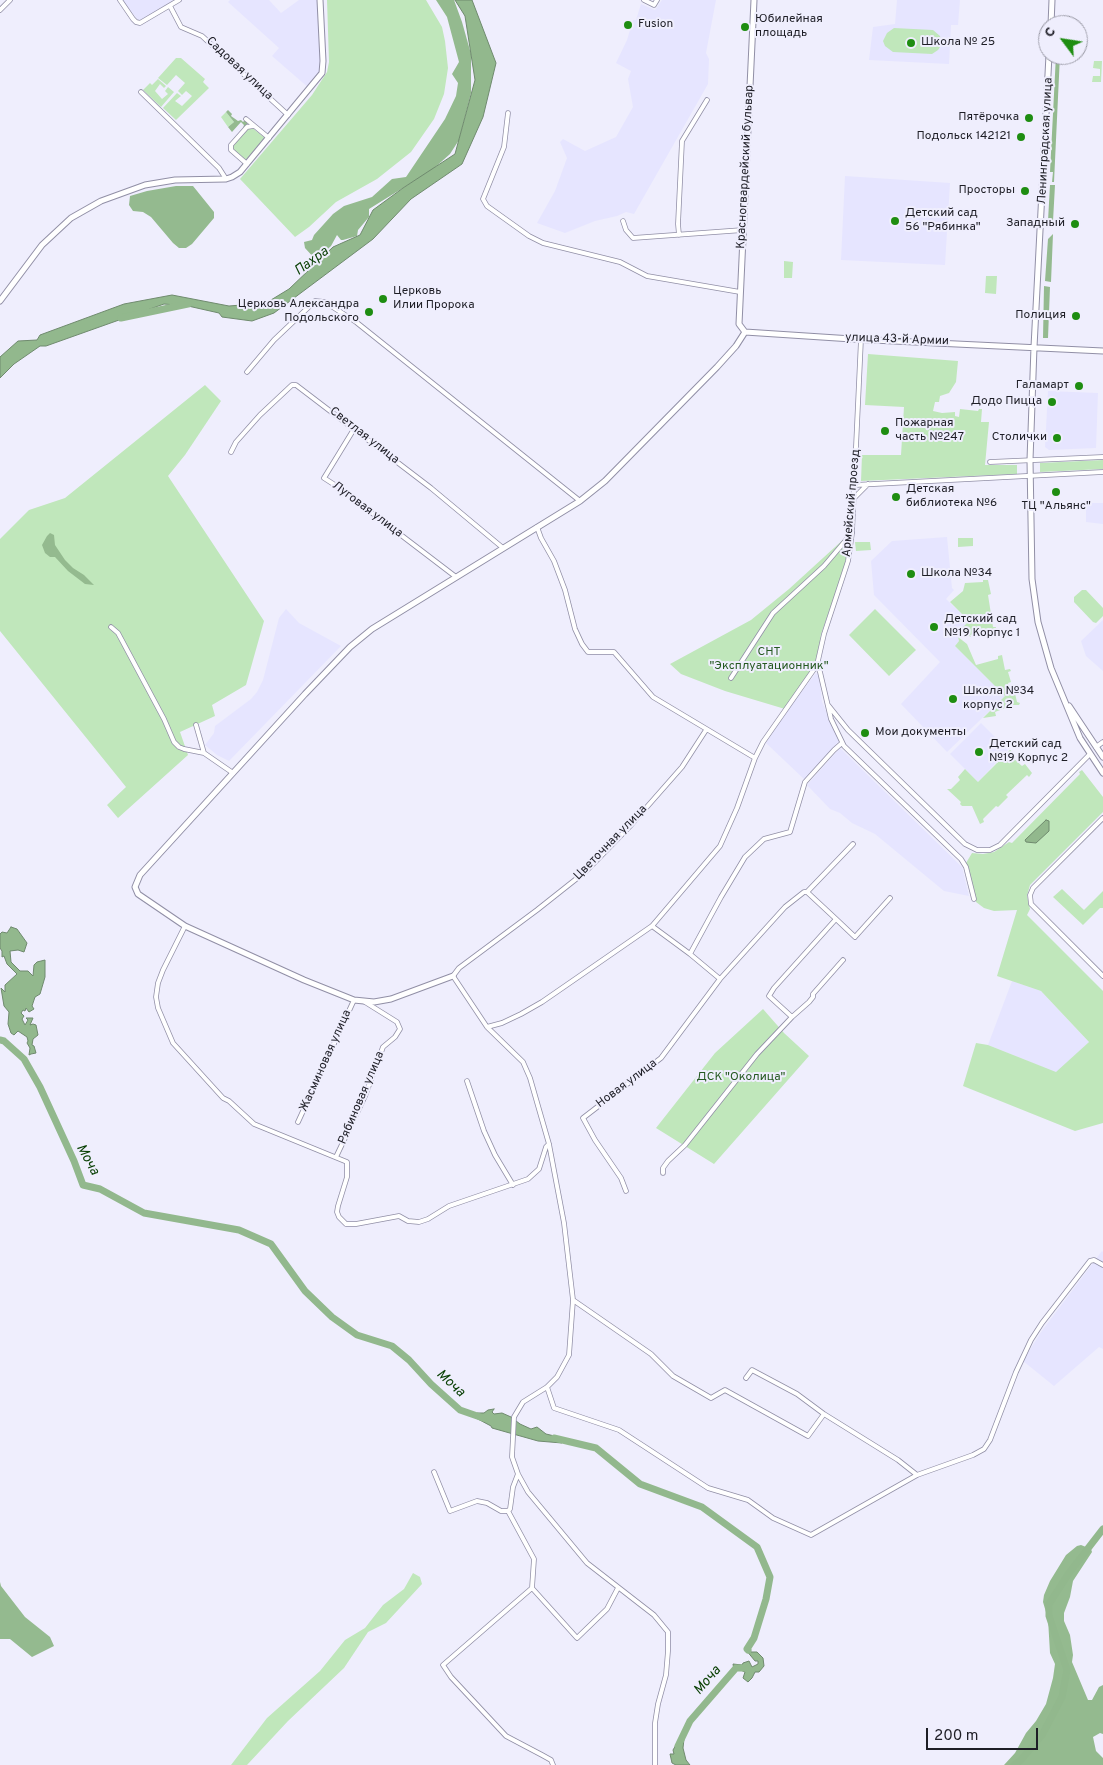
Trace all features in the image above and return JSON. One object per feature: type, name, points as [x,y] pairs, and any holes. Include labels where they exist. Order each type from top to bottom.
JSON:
[{"type":"street","points":[[0,10],[10,0]]},
{"type":"street","points":[[120,0],[133,19],[140,23],[179,0]]},
{"type":"street","points":[[0,301],[42,245],[71,218],[101,201],[145,185],[175,180],[226,179],[236,175],[317,80],[323,68],[320,0]]},
{"type":"street","points":[[644,0],[654,5],[657,0]]},
{"type":"street","name":"Красногвардейский бульвар","points":[[745,332],[739,324],[754,0]]},
{"type":"street","points":[[1051,15],[1052,0]]},
{"type":"street","name":"Садовая улица","points":[[170,6],[181,27],[202,36],[288,115]]},
{"type":"street","name":"Ленинградская улица","points":[[1049,65],[1034,347],[1030,460],[1031,554],[1035,602],[1043,640],[1051,668],[1062,695]]},
{"type":"street","points":[[141,92],[219,168],[226,179]]},
{"type":"street","points":[[679,235],[682,141],[707,100]]},
{"type":"street","points":[[508,113],[504,147],[483,199],[487,206],[529,236],[543,243],[620,262],[647,276],[740,292]]},
{"type":"street","points":[[246,119],[269,138]]},
{"type":"street","points":[[247,164],[231,150],[231,145],[247,127],[253,126]]},
{"type":"street","points":[[623,221],[626,230],[633,238],[743,230]]},
{"type":"street","points":[[246,372],[274,340],[315,302],[325,302],[356,322],[580,501]]},
{"type":"street","points":[[655,1765],[655,1723],[666,1675],[668,1632],[654,1615],[587,1563],[538,1506],[518,1474],[512,1457],[514,1417],[523,1402],[547,1387],[557,1377],[569,1355],[574,1300],[564,1224],[549,1144],[530,1078],[522,1062],[487,1027],[453,976],[392,999],[374,1002],[354,1000],[296,977],[185,926],[138,894],[135,887],[140,875],[350,647],[372,629],[580,501],[627,460],[736,346],[745,332]]},
{"type":"street","name":"улица 43-й Армии","points":[[745,332],[1103,351]]},
{"type":"street","points":[[1035,336],[1040,344],[1050,348]]},
{"type":"street","name":"Армейский проезд","points":[[861,339],[852,533],[848,561],[824,634],[818,665],[827,705],[848,730],[965,844],[977,850],[990,850],[1000,845],[1090,754]]},
{"type":"street","name":"Светлая улица","points":[[231,452],[236,442],[260,415],[292,385],[296,385],[431,488],[503,548]]},
{"type":"street","name":"Луговая улица","points":[[354,429],[324,478],[456,578]]},
{"type":"street","points":[[990,462],[1103,458]]},
{"type":"street","points":[[855,485],[1103,472]]},
{"type":"street","points":[[854,498],[868,484]]},
{"type":"street","points":[[537,527],[554,561],[565,590],[575,629],[588,652],[614,652],[653,697],[755,758]]},
{"type":"street","points":[[730,678],[773,613],[824,566],[852,533]]},
{"type":"street","points":[[111,626],[118,633],[164,719],[174,742],[184,749],[204,753],[233,773]]},
{"type":"street","points":[[487,1027],[502,1023],[541,1003],[652,926],[720,846],[737,808],[755,758],[769,733],[818,665]]},
{"type":"street","points":[[1062,695],[1103,757]]},
{"type":"street","points":[[1062,695],[1080,738],[1103,773]]},
{"type":"street","points":[[827,705],[842,743],[867,770],[961,859],[966,867],[974,899]]},
{"type":"street","points":[[196,725],[204,753]]},
{"type":"street","name":"Цветочная улица","points":[[453,976],[459,968],[592,866],[632,825],[682,766],[706,730]]},
{"type":"street","points":[[1080,738],[1082,734],[1087,733]]},
{"type":"street","points":[[1096,747],[1103,742]]},
{"type":"street","points":[[690,954],[745,857],[764,839],[790,832],[805,782],[842,743]]},
{"type":"street","points":[[1103,818],[1033,888],[1030,896],[1031,904],[1103,976]]},
{"type":"street","name":"Новая улица","points":[[626,1191],[621,1178],[594,1140],[583,1118],[661,1058],[720,979],[785,907],[804,892],[808,892],[854,844]]},
{"type":"street","points":[[808,892],[855,937],[890,898]]},
{"type":"street","points":[[792,1018],[770,996],[774,988],[836,919]]},
{"type":"street","points":[[185,926],[163,970],[158,983],[156,997],[158,1008],[173,1043],[218,1093],[230,1101],[254,1124],[348,1162],[347,1177],[338,1206],[339,1217],[346,1224],[399,1216],[408,1221],[419,1222],[428,1219],[448,1206],[528,1179],[537,1173],[546,1147],[549,1144]]},
{"type":"street","points":[[652,926],[720,979]]},
{"type":"street","points":[[663,1173],[663,1168],[668,1160],[685,1145],[757,1054],[809,1002],[813,994],[843,960]]},
{"type":"street","name":"Жасминовая улица","points":[[298,1122],[354,1000]]},
{"type":"street","name":"Рябиновая улица","points":[[336,1157],[365,1096],[383,1047],[395,1037],[400,1029],[397,1022],[365,1002]]},
{"type":"street","points":[[467,1081],[484,1131],[495,1155],[513,1185]]},
{"type":"street","points":[[547,1387],[554,1408],[619,1430],[708,1488],[748,1500],[773,1518],[811,1535],[917,1475],[972,1455],[984,1448],[990,1440],[1031,1340],[1042,1323],[1090,1261],[1094,1260],[1103,1265]]},
{"type":"street","points":[[574,1300],[651,1354],[673,1376],[711,1398],[725,1390],[808,1436],[824,1414]]},
{"type":"street","points":[[746,1378],[752,1370],[797,1394],[824,1414],[898,1460],[917,1475]]},
{"type":"street","points":[[434,1472],[450,1511],[477,1501],[487,1503],[501,1511],[508,1511]]},
{"type":"street","points":[[508,1511],[518,1474]]},
{"type":"street","points":[[508,1511],[534,1559],[532,1588],[443,1665],[463,1691],[506,1736],[550,1760],[553,1765]]},
{"type":"street","points":[[532,1588],[577,1638],[607,1609],[618,1588]]},
{"type":"shaded area","points":[[122,0],[175,0],[139,21]]},
{"type":"shaded area","points":[[230,0],[269,0],[281,13],[299,0],[320,0],[323,68],[310,89],[272,56],[279,48],[228,2]]},
{"type":"shaded area","points":[[436,0],[454,0],[471,54],[471,93],[459,140],[450,154],[432,170],[369,209],[369,217],[358,230],[357,236],[341,240],[337,235],[331,246],[316,260],[305,248],[304,242],[312,240],[314,235],[333,214],[344,206],[372,197],[392,179],[406,177],[445,119],[456,96],[458,83],[452,74],[459,62],[447,17]]},
{"type":"shaded area","points":[[455,0],[472,0],[496,63],[483,117],[462,164],[411,199],[373,239],[274,313],[252,321],[222,317],[219,313],[188,306],[164,304],[46,346],[40,346],[14,364],[0,378],[0,357],[18,341],[37,340],[40,335],[124,304],[172,295],[229,306],[266,303],[289,289],[333,247],[360,235],[373,210],[455,154],[475,80],[465,16]]},
{"type":"shaded area","points":[[662,0],[716,0],[706,53],[709,59],[708,84],[634,214],[626,212],[595,221],[565,233],[537,223],[555,191],[567,158],[560,142],[563,139],[585,151],[616,137],[633,107],[628,79],[631,71],[616,63],[627,40],[633,20],[636,20],[641,4],[655,10]]},
{"type":"shaded area","name":"Школа № 25","points":[[897,0],[960,0],[958,25],[951,25],[949,64],[869,60],[873,27],[895,24]]},
{"type":"shaded area","points":[[1055,65],[1060,65],[1054,182],[1052,182],[1053,172],[1050,172]]},
{"type":"shaded area","points":[[228,110],[232,114],[231,116],[238,121],[241,120],[243,122],[245,120],[248,123],[243,128],[244,125],[241,122],[232,132],[228,127],[234,122],[226,112]]},
{"type":"shaded area","name":"Детский сад 56 \"Рябинка\"","points":[[845,176],[950,183],[945,265],[841,260]]},
{"type":"shaded area","points":[[1050,185],[1055,185],[1053,221],[1048,221]]},
{"type":"shaded area","points":[[176,186],[193,186],[214,212],[214,218],[192,244],[186,248],[179,248],[151,217],[143,212],[133,211],[129,205],[130,196]]},
{"type":"shaded area","points":[[1053,234],[1051,282],[1045,281],[1048,239]]},
{"type":"shaded area","points":[[1044,286],[1050,287],[1048,338],[1043,338]]},
{"type":"shaded area","points":[[1048,391],[1098,393],[1096,448],[1049,450],[1045,447]]},
{"type":"shaded area","points":[[1086,503],[1103,503],[1103,524],[1086,522]]},
{"type":"shaded area","points":[[50,533],[54,535],[55,545],[65,560],[94,585],[85,584],[68,571],[55,557],[50,557],[45,553],[42,545]]},
{"type":"shaded area","points":[[947,537],[952,588],[954,590],[946,599],[969,621],[960,630],[962,632],[955,646],[1005,696],[947,752],[901,704],[940,662],[874,595],[871,561],[892,541]]},
{"type":"shaded area","points":[[286,609],[299,623],[341,646],[229,761],[217,755],[205,745],[214,733],[215,726],[251,699],[257,692],[263,680],[279,618]]},
{"type":"shaded area","points":[[1103,620],[1103,671],[1086,656],[1081,641]]},
{"type":"shaded area","points":[[816,673],[819,675],[822,702],[839,741],[805,780],[766,743]]},
{"type":"shaded area","name":"Детский сад №19 Корпус 2","points":[[981,723],[1008,750],[978,782],[950,754]]},
{"type":"shaded area","points":[[840,748],[962,867],[969,896],[944,891],[875,834],[852,823],[840,813],[830,809],[807,785]]},
{"type":"shaded area","points":[[1046,820],[1049,821],[1049,831],[1036,843],[1026,842],[1025,840]]},
{"type":"shaded area","points":[[11,927],[17,929],[27,943],[24,952],[18,950],[10,951],[11,962],[20,971],[28,971],[33,976],[34,965],[45,960],[45,977],[40,994],[35,997],[32,1006],[34,1009],[29,1012],[26,1008],[21,1013],[24,1016],[22,1019],[25,1025],[28,1020],[26,1018],[33,1018],[30,1025],[36,1025],[38,1035],[33,1039],[32,1045],[36,1053],[29,1055],[30,1048],[27,1043],[27,1037],[18,1031],[14,1035],[11,1033],[8,1024],[9,1012],[4,1006],[1,988],[5,992],[5,985],[17,974],[7,964],[4,956],[2,957],[0,948],[0,934],[2,932],[7,933]]},
{"type":"shaded area","points":[[1012,981],[1041,991],[1089,1042],[1057,1073],[988,1045]]},
{"type":"shaded area","points":[[1102,1251],[1103,1349],[1099,1347],[1054,1386],[1023,1361],[1041,1332]]},
{"type":"shaded area","points":[[494,1409],[492,1412],[494,1414],[502,1413],[531,1429],[537,1427],[546,1434],[563,1438],[562,1443],[538,1441],[492,1428],[476,1418],[477,1413],[484,1413]]},
{"type":"shaded area","points":[[1081,1545],[1091,1549],[1092,1552],[1073,1581],[1064,1613],[1064,1621],[1070,1635],[1073,1655],[1072,1662],[1088,1700],[1092,1700],[1099,1687],[1103,1685],[1103,1734],[1100,1733],[1093,1737],[1096,1751],[1103,1758],[1103,1765],[1004,1765],[1015,1753],[1046,1704],[1055,1664],[1050,1653],[1048,1619],[1043,1602],[1044,1595],[1066,1555]]},
{"type":"shaded area","points":[[0,1582],[1,1586],[25,1617],[50,1637],[54,1646],[32,1657],[10,1639],[0,1639]]},
{"type":"shaded area","points":[[752,1644],[749,1648],[751,1652],[757,1652],[763,1658],[764,1666],[759,1672],[755,1672],[748,1682],[743,1678],[745,1672],[736,1668],[734,1670],[733,1664],[742,1665],[749,1661],[752,1667],[758,1664],[758,1661],[755,1661],[746,1650],[747,1645]]},
{"type":"shaded area","points":[[680,1738],[684,1739],[683,1748],[686,1760],[690,1765],[676,1765],[672,1763],[670,1754],[674,1754],[673,1750]]},
{"type":"green space","points":[[327,0],[426,0],[442,27],[448,68],[444,94],[434,119],[411,152],[377,179],[336,202],[295,237],[240,179],[312,95],[327,72],[329,62]]},
{"type":"green space","points":[[894,28],[933,30],[940,36],[942,44],[932,54],[893,52],[885,46],[883,41],[887,33]]},
{"type":"green space","points":[[176,58],[181,58],[205,79],[203,82],[209,88],[176,120],[163,108],[177,93],[181,96],[175,101],[182,106],[192,96],[186,91],[182,95],[178,91],[185,83],[176,75],[167,85],[158,78]]},
{"type":"green space","points":[[1094,61],[1102,61],[1101,82],[1092,82],[1093,76],[1100,76],[1100,69],[1093,68]]},
{"type":"green space","points":[[158,79],[166,86],[164,88],[160,84],[155,91],[162,99],[168,94],[165,91],[168,87],[174,92],[161,107],[143,90],[150,83],[152,85]]},
{"type":"green space","points":[[226,112],[234,122],[228,127],[221,117]]},
{"type":"green space","points":[[250,126],[265,138],[246,160],[231,148]]},
{"type":"green space","points":[[784,261],[793,262],[792,278],[784,278]]},
{"type":"green space","points":[[986,276],[997,276],[996,294],[985,293]]},
{"type":"green space","points":[[868,354],[958,361],[956,382],[949,393],[940,396],[939,402],[935,402],[933,411],[942,413],[955,412],[955,416],[959,417],[960,409],[978,411],[982,409],[981,422],[989,422],[985,465],[1017,465],[1017,474],[861,481],[862,455],[901,455],[904,407],[865,405]]},
{"type":"green space","points":[[205,385],[221,401],[185,455],[168,476],[264,621],[246,685],[212,705],[215,716],[180,732],[188,755],[118,818],[107,805],[126,787],[0,631],[0,539],[29,510],[65,498]]},
{"type":"green space","points":[[1103,460],[1103,469],[1040,472],[1040,463]]},
{"type":"green space","name":"СНТ \"Эксплуатационник\"","points":[[846,537],[851,540],[848,560],[821,634],[817,665],[785,709],[725,691],[681,674],[670,664],[751,620],[789,589]]},
{"type":"green space","points":[[958,538],[973,538],[973,546],[958,547]]},
{"type":"green space","points":[[855,542],[870,542],[871,550],[856,551]]},
{"type":"green space","points":[[983,580],[988,580],[991,594],[988,595],[993,627],[996,627],[993,632],[990,629],[970,635],[971,637],[960,630],[969,621],[950,602],[963,591],[965,583],[983,582]]},
{"type":"green space","points":[[1082,590],[1086,590],[1103,608],[1103,616],[1096,623],[1074,602],[1074,597]]},
{"type":"green space","points":[[875,609],[916,650],[889,676],[849,635]]},
{"type":"green space","points":[[958,637],[967,644],[976,665],[998,659],[998,656],[1002,655],[1005,670],[1010,669],[1011,671],[1008,672],[1011,682],[1008,683],[1009,686],[1013,685],[1017,702],[1020,703],[1019,705],[1013,705],[995,712],[996,716],[983,718],[1005,696],[955,646],[959,641]]},
{"type":"green space","points":[[1010,750],[1014,753],[1011,756],[1022,766],[1025,764],[1032,773],[1029,777],[1027,775],[1006,795],[1008,797],[998,807],[996,806],[983,819],[984,822],[980,824],[972,806],[962,806],[961,802],[947,789],[951,789],[960,780],[958,777],[965,769],[978,782]]},
{"type":"green space","points":[[1082,770],[1103,797],[1103,812],[1030,885],[1027,896],[1030,909],[1027,915],[1103,991],[1103,1123],[1075,1131],[963,1086],[976,1043],[988,1045],[1056,1072],[1089,1042],[1041,991],[997,976],[1017,910],[994,911],[984,908],[976,902],[966,863],[972,853],[994,852],[1009,842],[1012,843]]},
{"type":"green space","points":[[1062,889],[1084,910],[1103,891],[1103,908],[1100,908],[1083,925],[1053,897]]},
{"type":"green space","name":"ДСК \"Околица\"","points":[[763,1009],[784,1033],[809,1056],[714,1164],[656,1128],[715,1053]]},
{"type":"green space","points":[[413,1573],[420,1577],[422,1584],[386,1623],[368,1632],[344,1668],[288,1721],[247,1765],[231,1765],[267,1718],[320,1671],[345,1640],[365,1628],[383,1605],[404,1589]]},
{"type":"waterway","name":"Пахра","points":[[121,318],[188,304]]},
{"type":"waterway","name":"Моча","points":[[0,1040],[4,1041],[24,1059],[40,1087],[83,1185],[100,1189],[144,1213],[239,1230],[271,1244],[305,1291],[332,1317],[357,1335],[392,1346],[460,1410],[483,1418]]},
{"type":"waterway","name":"Моча","points":[[554,1438],[596,1448],[640,1484],[702,1507],[757,1547],[770,1577],[766,1599],[754,1638],[748,1650]]},
{"type":"waterway","name":"Моча","points":[[1014,1765],[1020,1761],[1042,1735],[1062,1697],[1067,1670],[1049,1616],[1049,1604],[1069,1573],[1103,1529]]},
{"type":"waterway","name":"Моча","points":[[678,1746],[690,1721],[736,1668],[745,1668]]},
{"type":"place","name":"Fusion","points":[[628,25]]},
{"type":"place","name":"Юбилейная площадь","points":[[745,27]]},
{"type":"place","name":"Школа № 25","points":[[911,43]]},
{"type":"place","name":"Пятёрочка","points":[[1029,118]]},
{"type":"place","name":"Подольск 142121","points":[[1021,137]]},
{"type":"place","name":"Просторы","points":[[1025,191]]},
{"type":"place","name":"Детский сад 56 \"Рябинка\"","points":[[895,221]]},
{"type":"place","name":"Западный","points":[[1075,224]]},
{"type":"place","name":"Церковь Илии Пророка","points":[[383,299]]},
{"type":"place","name":"Церковь Александра Подольского","points":[[369,312]]},
{"type":"place","name":"Полиция","points":[[1076,316]]},
{"type":"place","name":"Галамарт","points":[[1079,386]]},
{"type":"place","name":"Додо Пицца","points":[[1052,402]]},
{"type":"place","name":"Пожарная часть №247","points":[[885,431]]},
{"type":"place","name":"Столички","points":[[1057,438]]},
{"type":"place","name":"ТЦ \"Альянс\"","points":[[1056,492]]},
{"type":"place","name":"Детская библиотека №6","points":[[896,497]]},
{"type":"place","name":"Школа №34","points":[[911,574]]},
{"type":"place","name":"Детский сад №19 Корпус 1","points":[[934,627]]},
{"type":"place","name":"Школа №34 корпус 2","points":[[953,699]]},
{"type":"place","name":"Мои документы","points":[[865,733]]},
{"type":"place","name":"Детский сад №19 Корпус 2","points":[[979,752]]}]
